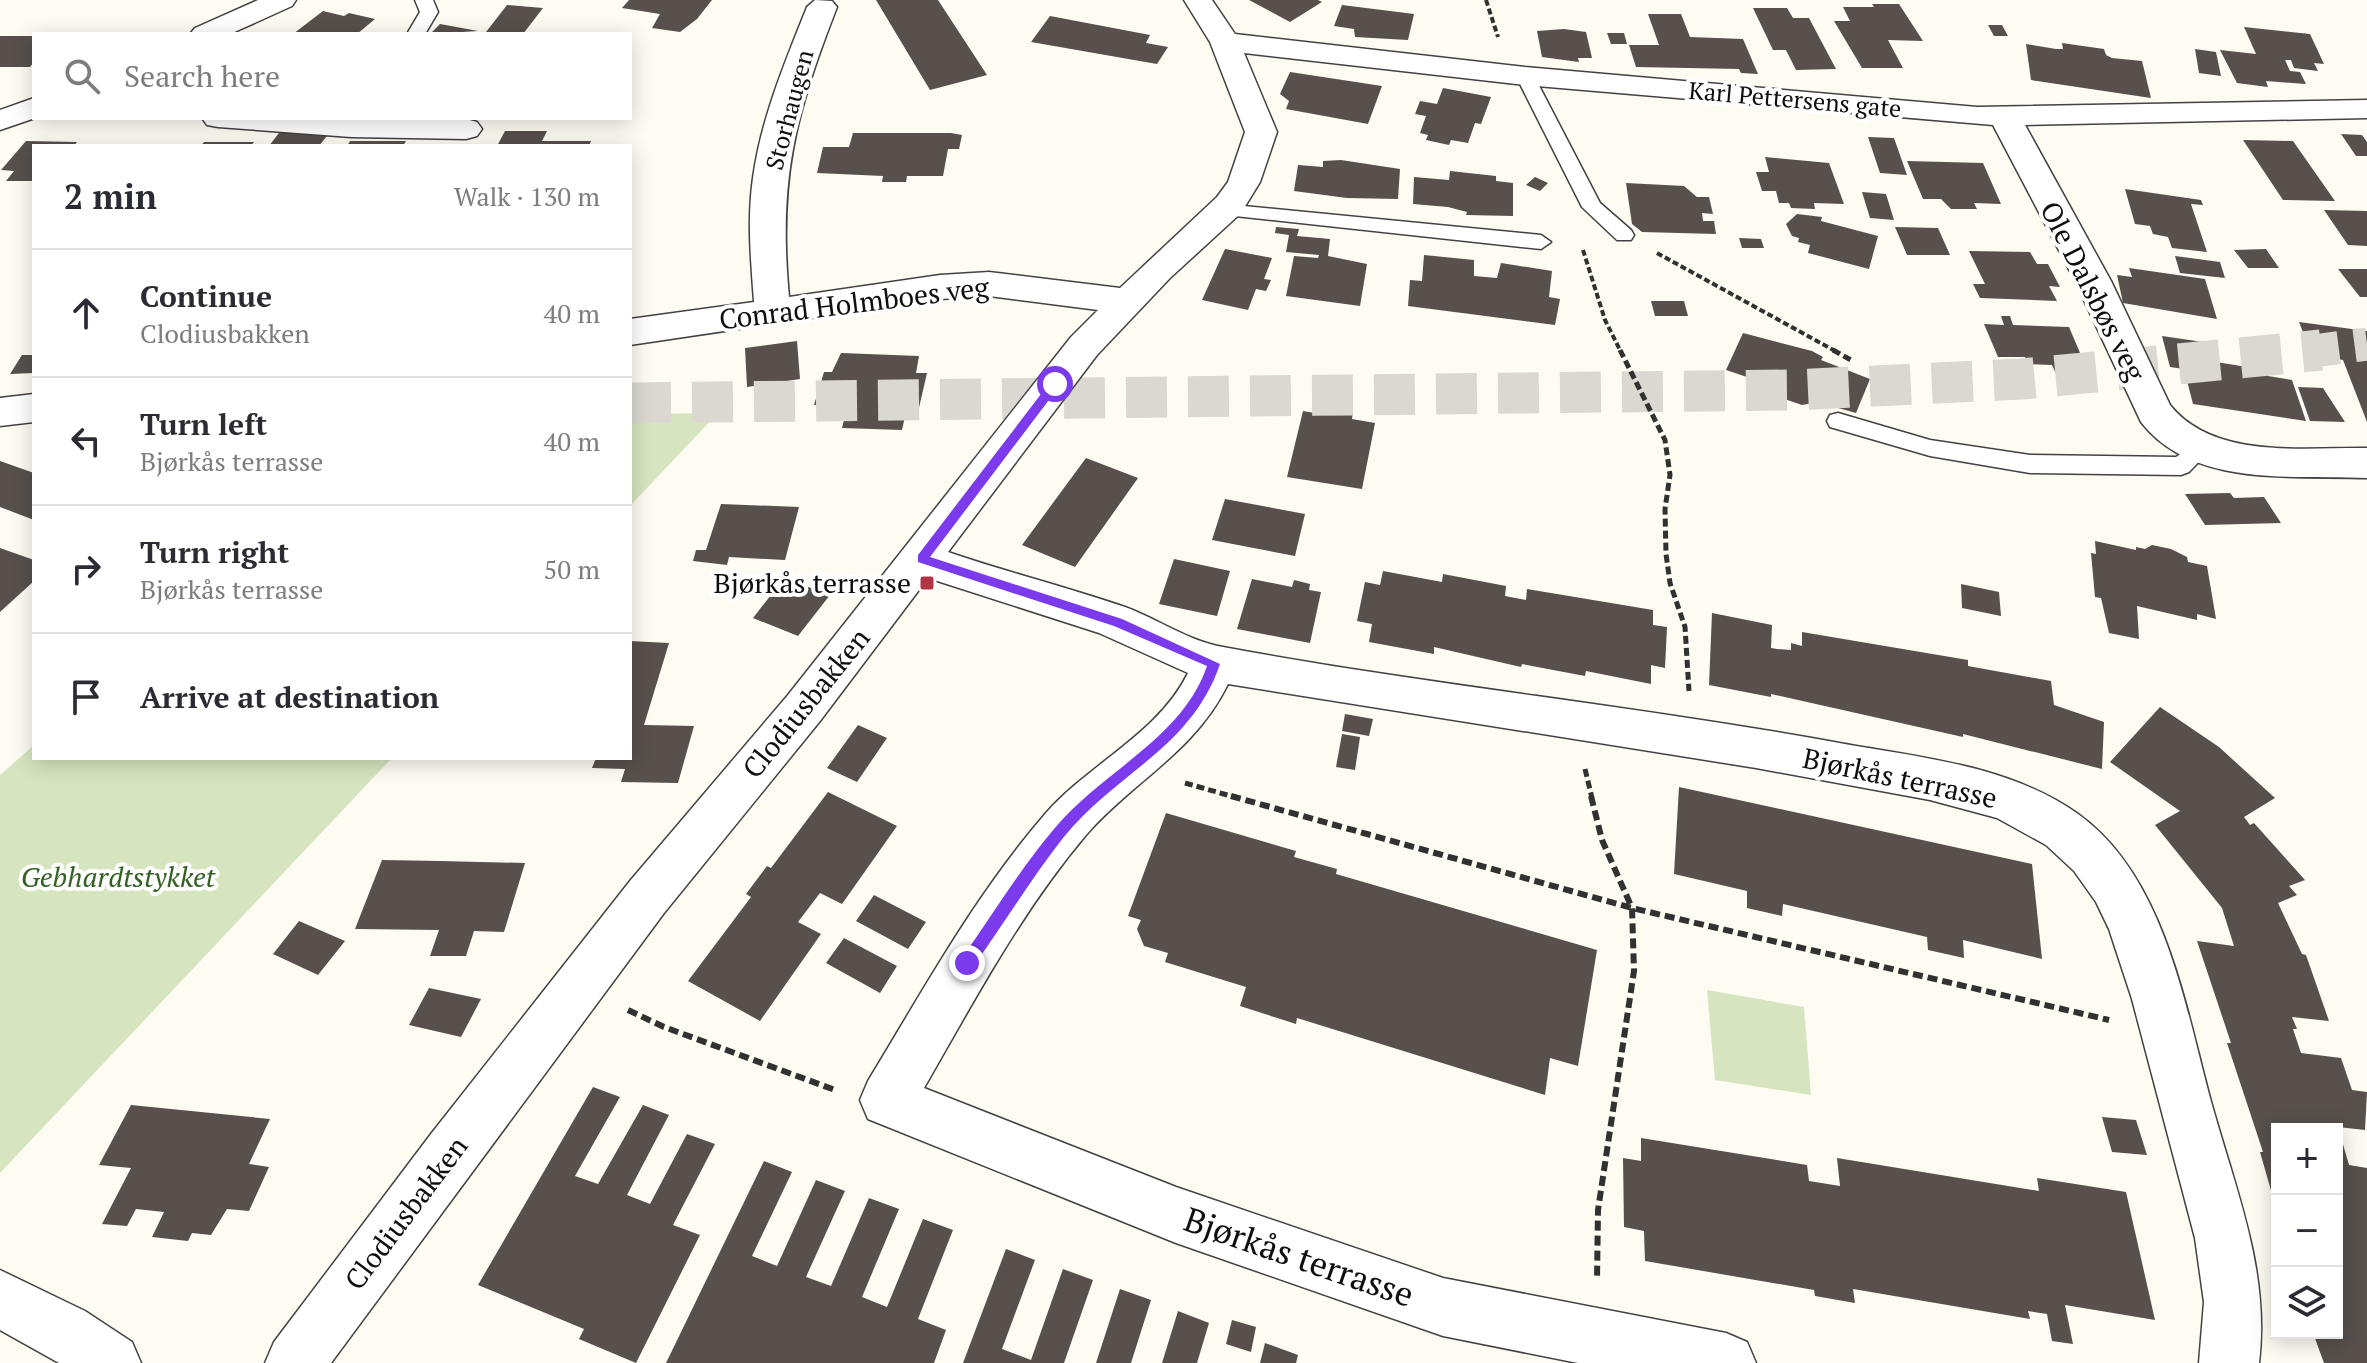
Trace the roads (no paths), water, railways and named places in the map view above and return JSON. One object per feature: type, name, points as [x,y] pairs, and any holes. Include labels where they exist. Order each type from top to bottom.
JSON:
[{"type":"street","points":[[210,32],[282,0]]},
{"type":"street","name":"Clodiusbakken","points":[[311,1359],[580,985],[647,897],[922,559],[1084,346],[1126,301],[1223,210],[1244,182],[1261,132],[1225,42],[1198,0]]},
{"type":"street","name":"Storhaugen","points":[[772,310],[768,265],[772,164],[788,100],[822,7]]},
{"type":"street","name":"Karl Pettersens gate","points":[[1225,42],[1525,76],[2005,117],[2367,109]]},
{"type":"street","name":"Ole Dalsbøs veg","points":[[2005,117],[2093,281],[2154,412],[2169,431],[2200,449]]},
{"type":"street","points":[[272,120],[466,129]]},
{"type":"street","name":"Conrad Holmboes veg","points":[[632,332],[940,287],[989,284],[1126,301]]},
{"type":"street","points":[[0,412],[32,408]]},
{"type":"street","points":[[2200,449],[2259,460],[2367,463]]},
{"type":"street","name":"Bjørkås terrasse","points":[[922,559],[1118,622],[1214,664],[1691,736],[1985,792],[2024,808],[2063,830],[2095,859],[2121,895],[2148,970],[2211,1192],[2229,1278],[2234,1341],[2229,1363]]},
{"type":"street","name":"Bjørkås terrasse","points":[[1214,664],[1206,688],[1166,740],[1110,781],[1035,863],[967,963],[887,1100],[1176,1215],[1443,1307],[1726,1363]]},
{"type":"street","points":[[0,1299],[64,1332],[111,1363]]},
{"type":"lane","points":[[417,32],[429,12],[424,0]]},
{"type":"lane","points":[[1525,76],[1592,207],[1624,235]]},
{"type":"lane","points":[[1223,210],[1541,242]]},
{"type":"lane","points":[[1838,421],[1930,448],[2030,464],[2181,466],[2200,449]]},
{"type":"tunnel","points":[[2306,352],[2367,344]]},
{"type":"tunnel","points":[[632,403],[1790,390],[2022,379],[2321,350]]},
{"type":"place","name":"Bjørkås terrasse","points":[[927,583]]},
{"type":"park label","name":"Gebhardtstykket","points":[[118,877]]}]
